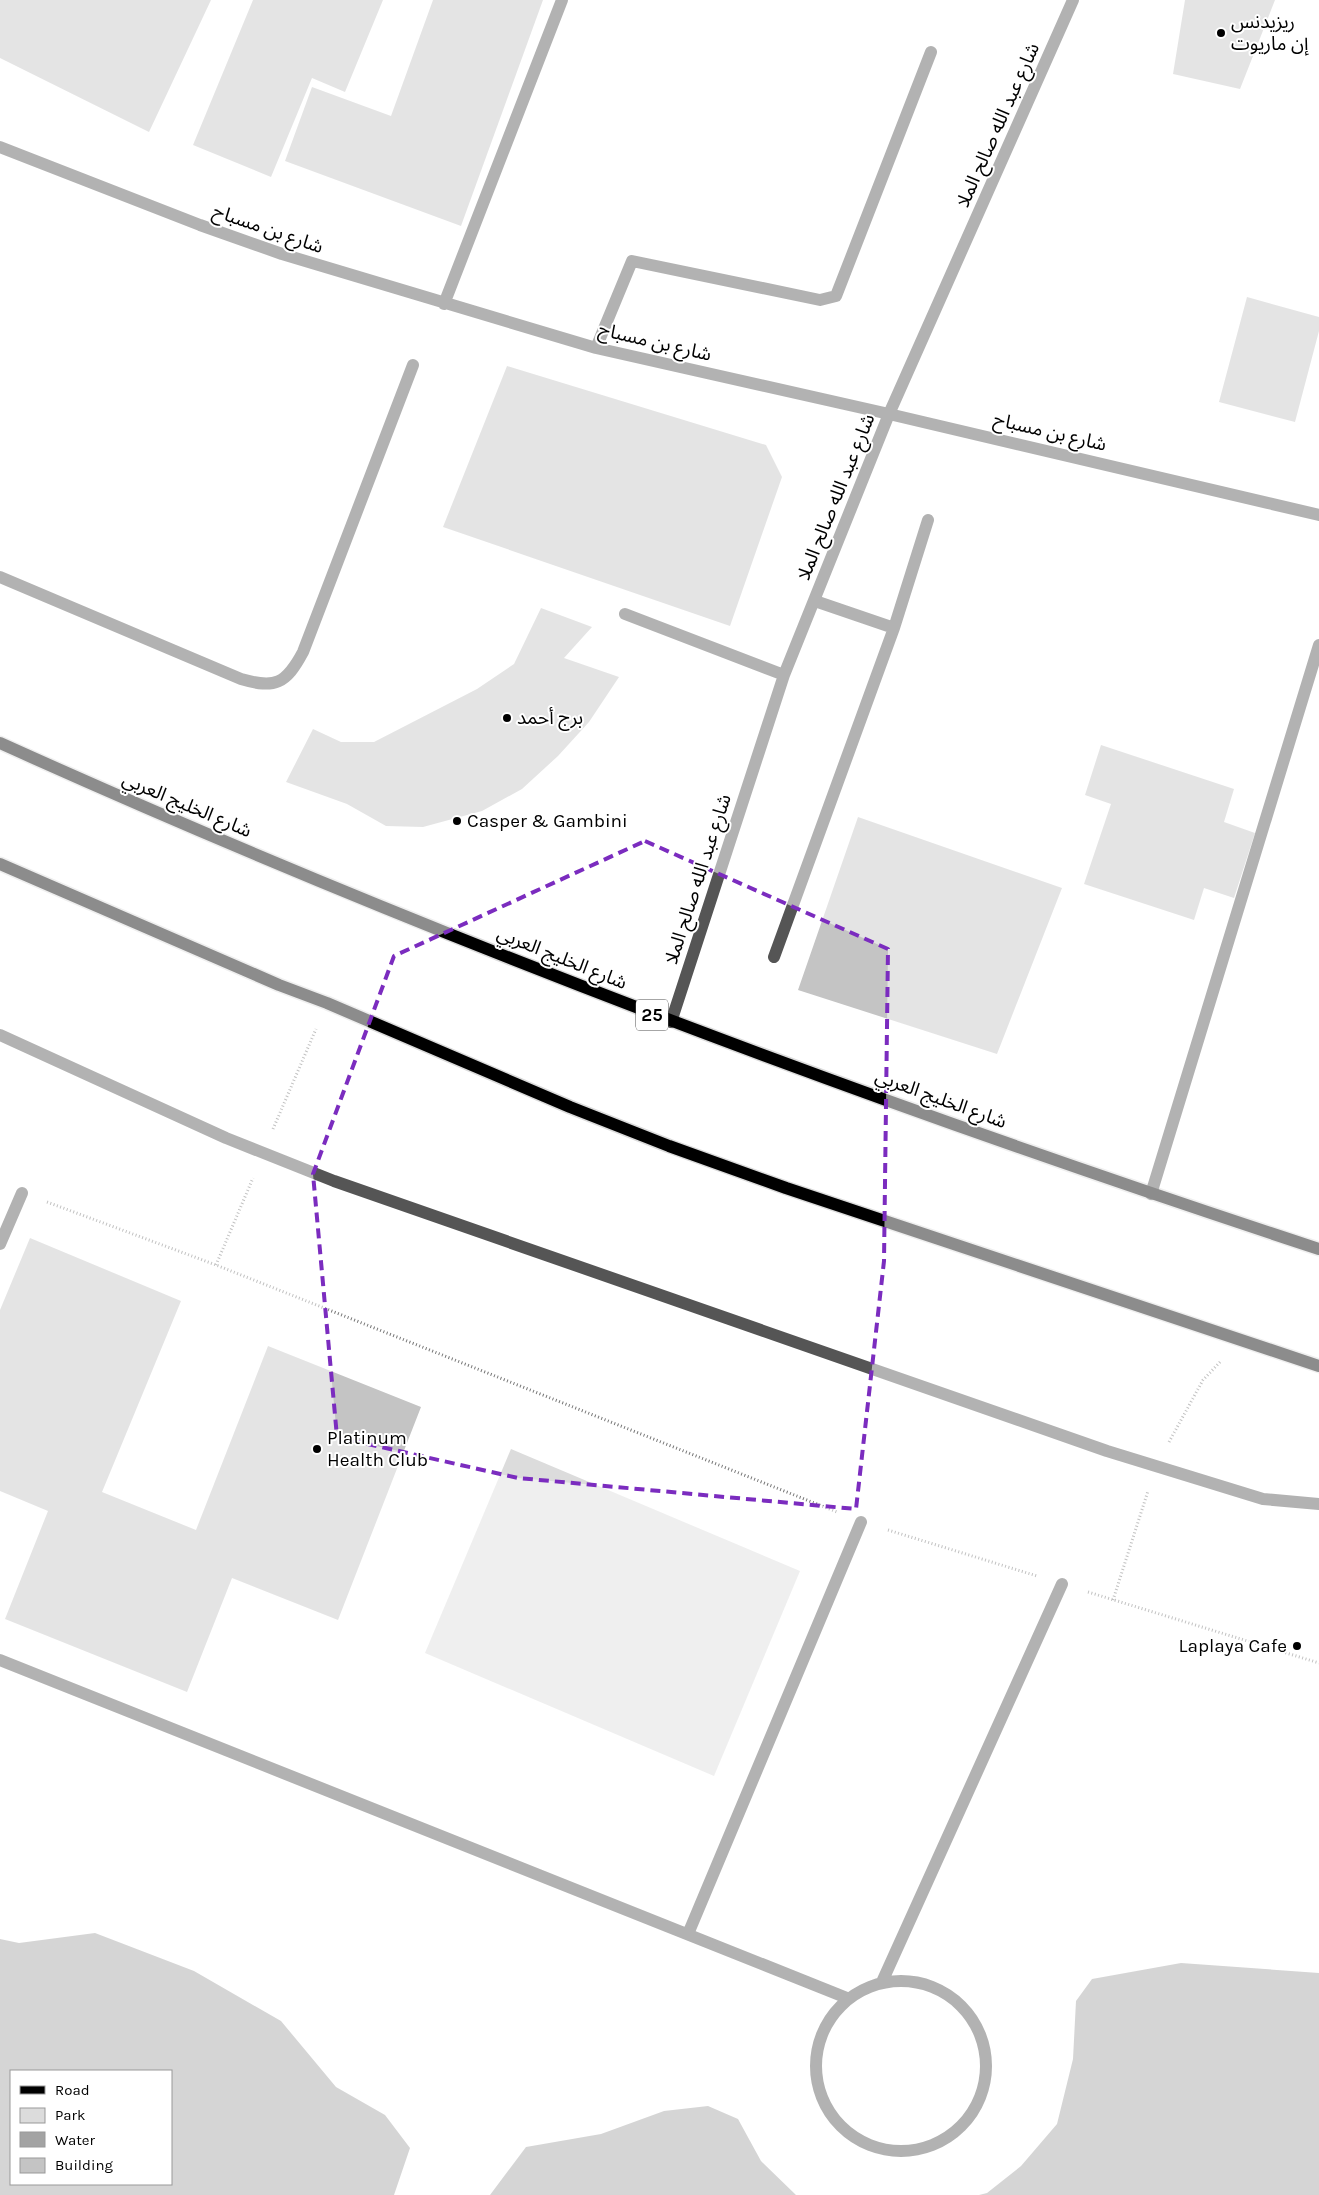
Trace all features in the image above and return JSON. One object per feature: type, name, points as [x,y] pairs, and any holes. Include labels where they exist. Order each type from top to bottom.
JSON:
[{"type":"main road","name":"شارع الخليج العربي","points":[[0,743],[126,800],[311,878],[671,1022],[1151,1194],[1319,1249]]},
{"type":"main road","points":[[0,864],[278,985],[328,1003],[570,1107],[669,1146],[795,1191],[1319,1366]]},
{"type":"street","points":[[444,304],[562,0]]},
{"type":"street","name":"شارع عبد الله صالح الملا","points":[[671,1022],[784,675],[889,414],[1073,0]]},
{"type":"street","points":[[596,348],[632,261],[820,300],[836,296],[931,52]]},
{"type":"street","name":"شارع بن مسباح","points":[[0,146],[246,241],[444,304],[596,348],[889,414],[1319,515]]},
{"type":"street","points":[[0,577],[241,679],[263,685],[280,682],[294,670],[303,652],[412,365]]},
{"type":"street","points":[[774,957],[894,628],[928,520]]},
{"type":"street","points":[[815,601],[894,628]]},
{"type":"street","points":[[625,614],[784,675]]},
{"type":"street","points":[[1151,1194],[1319,645]]},
{"type":"street","points":[[0,1035],[226,1138],[343,1185],[1107,1451],[1263,1498],[1319,1504]]},
{"type":"street","points":[[0,1244],[22,1193]]},
{"type":"street","points":[[688,1934],[861,1522]]},
{"type":"street","points":[[882,1982],[1062,1584]]},
{"type":"street","points":[[0,1660],[847,1998]]},
{"type":"street","points":[[882,1982],[920,1982],[955,1999],[979,2030],[987,2067],[978,2104],[954,2134],[920,2150],[881,2150],[847,2132],[823,2103],[814,2065],[823,2028],[847,1998],[882,1982]]},
{"type":"path","points":[[22,1193],[216,1265],[861,1522],[1319,1663]]},
{"type":"highlighted area","points":[[645,841],[888,949],[884,1261],[856,1509],[518,1478],[337,1437],[313,1174],[394,956]]},
{"type":"green space","points":[[511,1449],[800,1571],[714,1776],[425,1653]]},
{"type":"water","points":[[95,1933],[194,1971],[281,2021],[336,2087],[385,2115],[410,2148],[394,2195],[0,2195],[0,1939],[19,1943]]},
{"type":"water","points":[[1181,1963],[1319,1973],[1319,2195],[979,2195],[987,2193],[1021,2166],[1057,2124],[1073,2059],[1076,2001],[1092,1979]]},
{"type":"water","points":[[708,2106],[738,2119],[761,2161],[796,2195],[490,2195],[526,2147],[601,2134],[664,2111]]},
{"type":"building","points":[[0,0],[211,0],[149,132],[0,58]]},
{"type":"building","points":[[253,0],[383,0],[345,92],[312,78],[271,177],[193,145]]},
{"type":"building","points":[[433,0],[543,0],[461,226],[285,161],[312,87],[391,116]]},
{"type":"building","name":"ريزيدنس إن ماريوت","points":[[1185,0],[1275,0],[1240,89],[1173,74]]},
{"type":"building","points":[[1247,297],[1319,317],[1319,331],[1295,422],[1219,402]]},
{"type":"building","points":[[507,366],[766,445],[782,477],[730,626],[443,527]]},
{"type":"building","name":"برج أحمد","points":[[541,608],[592,627],[564,658],[619,677],[589,722],[558,756],[522,789],[482,811],[423,827],[386,826],[347,804],[286,782],[313,729],[341,742],[374,742],[477,689],[514,664]]},
{"type":"building","points":[[1101,745],[1234,789],[1224,822],[1255,833],[1234,898],[1204,888],[1194,920],[1084,884],[1111,804],[1085,795]]},
{"type":"building","points":[[858,817],[1062,888],[997,1054],[798,990]]},
{"type":"building","name":"Platinum Health Club","points":[[30,1238],[181,1301],[102,1492],[196,1530],[268,1346],[421,1407],[338,1620],[232,1578],[187,1692],[5,1619],[48,1511],[0,1491],[0,1310]]},
{"type":"place","name":"ريزيدنس إن ماريوت","points":[[1221,33]]},
{"type":"place","name":"برج أحمد","points":[[507,718]]},
{"type":"place","name":"Casper & Gambini","points":[[457,821]]},
{"type":"place","name":"Platinum Health Club","points":[[317,1449]]},
{"type":"place","name":"Laplaya Cafe","points":[[1297,1646]]}]
